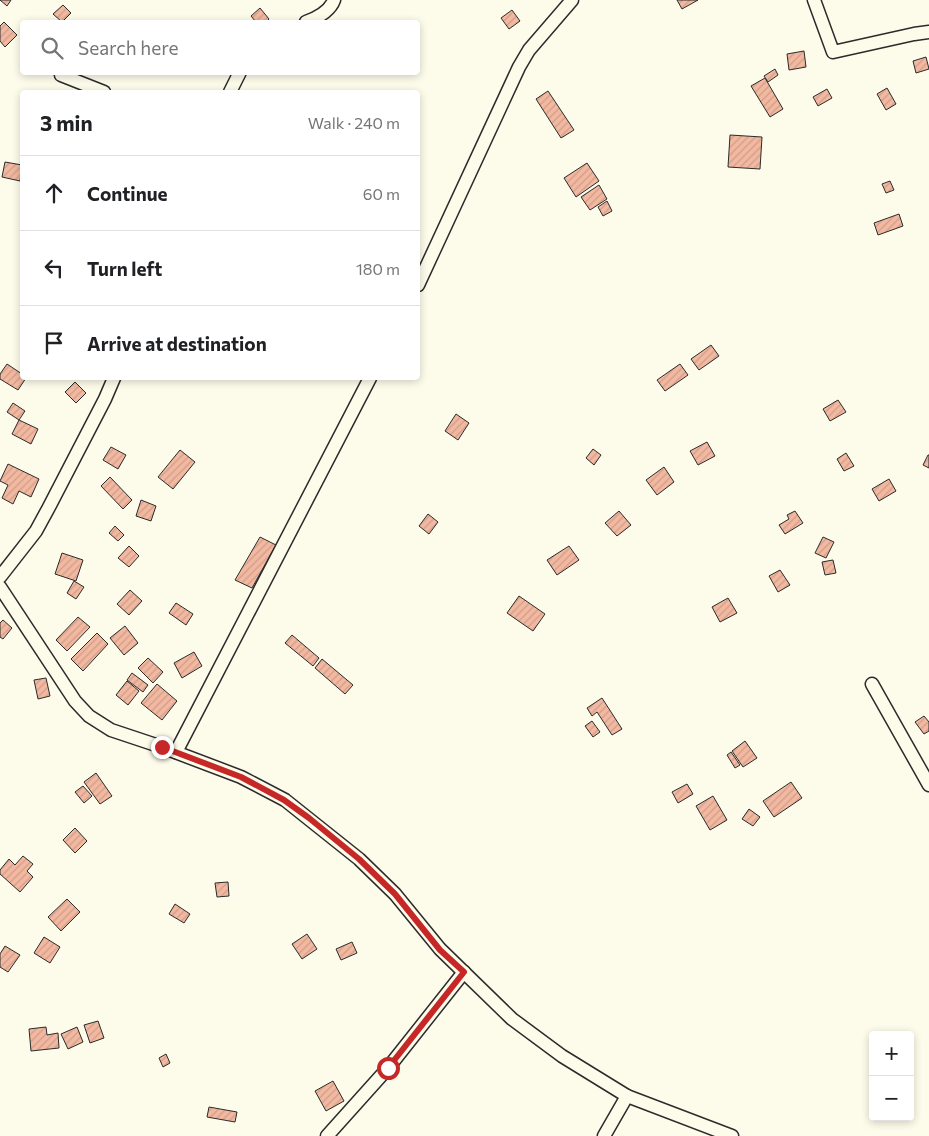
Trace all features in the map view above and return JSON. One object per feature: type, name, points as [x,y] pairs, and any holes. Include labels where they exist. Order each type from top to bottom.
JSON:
[{"type":"street","points":[[313,20],[332,4],[334,0]]},
{"type":"street","points":[[420,281],[519,67],[529,50],[572,0]]},
{"type":"street","points":[[814,0],[833,52],[929,32]]},
{"type":"street","points":[[61,75],[99,90]]},
{"type":"street","points":[[231,90],[238,75]]},
{"type":"street","points":[[0,577],[36,531],[113,380]]},
{"type":"street","points":[[176,752],[369,380]]},
{"type":"street","points":[[0,587],[75,701],[89,716],[111,730],[241,777],[284,800],[359,859],[395,894],[440,950],[519,1024],[562,1056],[627,1096],[732,1136]]},
{"type":"street","points":[[872,684],[929,785]]},
{"type":"street","points":[[327,1136],[388,1068],[464,972]]},
{"type":"street","points":[[604,1136],[627,1096]]},
{"type":"building","points":[[0,0],[11,0],[7,6]]},
{"type":"building","points":[[677,0],[698,0],[682,9]]},
{"type":"building","points":[[63,5],[71,13],[64,20],[60,20],[53,14]]},
{"type":"building","points":[[260,8],[269,19],[254,20],[251,16]]},
{"type":"building","points":[[512,10],[520,21],[509,29],[501,18]]},
{"type":"building","points":[[4,22],[17,35],[5,47],[0,41],[0,26]]},
{"type":"building","points":[[804,51],[806,67],[789,70],[787,54]]},
{"type":"building","points":[[926,57],[929,69],[916,73],[913,61]]},
{"type":"building","points":[[775,69],[778,75],[768,82],[764,76]]},
{"type":"building","points":[[765,78],[783,109],[770,117],[751,86]]},
{"type":"building","points":[[887,88],[896,104],[886,110],[877,94]]},
{"type":"building","points":[[827,89],[832,98],[818,106],[813,97]]},
{"type":"building","points":[[548,91],[574,130],[561,138],[536,99]]},
{"type":"building","points":[[730,135],[762,137],[760,169],[728,167]]},
{"type":"building","points":[[5,162],[20,165],[20,181],[2,177]]},
{"type":"building","points":[[587,163],[599,181],[576,197],[564,178]]},
{"type":"building","points":[[890,181],[894,190],[886,193],[882,184]]},
{"type":"building","points":[[599,185],[607,199],[590,210],[581,197]]},
{"type":"building","points":[[607,201],[612,211],[603,216],[598,207]]},
{"type":"building","points":[[899,214],[903,226],[878,235],[874,223]]},
{"type":"building","points":[[711,345],[719,356],[699,370],[691,359]]},
{"type":"building","points":[[7,364],[20,373],[20,380],[25,380],[18,390],[0,379],[0,374]]},
{"type":"building","points":[[680,364],[688,375],[665,391],[657,380]]},
{"type":"building","points":[[75,382],[86,393],[76,403],[65,392]]},
{"type":"building","points":[[838,400],[846,412],[830,421],[823,409]]},
{"type":"building","points":[[13,403],[25,411],[19,420],[7,412]]},
{"type":"building","points":[[456,414],[469,423],[458,440],[445,431]]},
{"type":"building","points":[[19,420],[38,429],[31,444],[12,434]]},
{"type":"building","points":[[707,442],[715,456],[698,465],[690,451]]},
{"type":"building","points":[[111,447],[126,455],[118,469],[103,460]]},
{"type":"building","points":[[593,449],[601,455],[594,465],[586,458]]},
{"type":"building","points":[[180,450],[195,462],[173,489],[158,477]]},
{"type":"building","points":[[846,453],[854,466],[844,471],[837,459]]},
{"type":"building","points":[[929,455],[929,468],[923,465]]},
{"type":"building","points":[[8,464],[39,479],[31,497],[19,491],[13,504],[2,498],[8,485],[0,481]]},
{"type":"building","points":[[664,467],[674,482],[657,495],[646,480]]},
{"type":"building","points":[[110,477],[132,500],[123,509],[101,486]]},
{"type":"building","points":[[889,479],[896,491],[879,501],[872,489]]},
{"type":"building","points":[[141,500],[156,506],[151,521],[136,516]]},
{"type":"building","points":[[619,511],[631,525],[617,536],[605,523]]},
{"type":"building","points":[[795,511],[803,523],[785,534],[779,525],[789,519],[787,515]]},
{"type":"building","points":[[428,514],[438,522],[429,534],[419,526]]},
{"type":"building","points":[[115,526],[124,535],[118,541],[109,533]]},
{"type":"building","points":[[260,537],[276,545],[252,588],[235,580]]},
{"type":"building","points":[[823,537],[834,542],[826,558],[815,553]]},
{"type":"building","points":[[129,546],[139,556],[129,567],[118,558]]},
{"type":"building","points":[[569,546],[579,560],[557,575],[547,560]]},
{"type":"building","points":[[62,553],[83,560],[76,581],[55,574]]},
{"type":"building","points":[[833,560],[836,573],[825,575],[822,562]]},
{"type":"building","points":[[780,570],[790,585],[778,592],[769,576]]},
{"type":"building","points":[[74,581],[84,587],[76,599],[67,593]]},
{"type":"building","points":[[130,590],[142,601],[129,615],[117,604]]},
{"type":"building","points":[[519,596],[545,614],[533,631],[507,613]]},
{"type":"building","points":[[728,598],[737,613],[720,622],[712,607]]},
{"type":"building","points":[[176,603],[193,614],[186,625],[169,613]]},
{"type":"building","points":[[78,617],[90,627],[67,651],[56,640]]},
{"type":"building","points":[[3,620],[12,628],[3,639],[0,637],[0,623]]},
{"type":"building","points":[[125,626],[138,643],[124,655],[110,638]]},
{"type":"building","points":[[97,633],[108,644],[83,671],[71,659]]},
{"type":"building","points":[[292,635],[319,658],[313,666],[285,643]]},
{"type":"building","points":[[194,652],[202,666],[182,678],[174,663]]},
{"type":"building","points":[[148,658],[163,672],[153,683],[138,668]]},
{"type":"building","points":[[322,659],[353,685],[345,694],[315,668]]},
{"type":"building","points":[[132,673],[148,685],[143,692],[127,680]]},
{"type":"building","points":[[46,678],[50,696],[38,699],[34,680]]},
{"type":"building","points":[[127,681],[139,691],[128,705],[116,695]]},
{"type":"building","points":[[157,684],[177,701],[162,720],[141,703]]},
{"type":"building","points":[[602,698],[622,729],[612,735],[597,712],[592,716],[587,708]]},
{"type":"building","points":[[924,716],[929,722],[929,731],[924,734],[915,722]]},
{"type":"building","points":[[592,721],[600,732],[593,737],[585,726]]},
{"type":"building","points":[[745,741],[757,758],[743,767],[732,751]]},
{"type":"building","points":[[731,752],[740,765],[735,768],[727,755]]},
{"type":"building","points":[[96,773],[112,796],[100,804],[84,782]]},
{"type":"building","points":[[791,782],[802,798],[774,817],[763,801]]},
{"type":"building","points":[[687,784],[693,794],[678,803],[672,792]]},
{"type":"building","points":[[83,786],[92,796],[84,803],[75,792]]},
{"type":"building","points":[[713,796],[727,820],[710,830],[696,806]]},
{"type":"building","points":[[749,809],[760,817],[753,826],[742,819]]},
{"type":"building","points":[[75,828],[87,841],[75,853],[63,840]]},
{"type":"building","points":[[23,856],[33,864],[27,871],[33,877],[20,892],[0,874],[0,870],[9,859],[15,865]]},
{"type":"building","points":[[228,882],[229,896],[217,897],[215,883]]},
{"type":"building","points":[[67,899],[80,912],[61,931],[48,917]]},
{"type":"building","points":[[175,904],[190,914],[184,923],[169,914]]},
{"type":"building","points":[[307,934],[317,949],[302,959],[292,944]]},
{"type":"building","points":[[44,937],[60,947],[50,963],[34,953]]},
{"type":"building","points":[[352,942],[357,953],[341,960],[336,949]]},
{"type":"building","points":[[5,946],[20,955],[8,972],[0,967],[0,954]]},
{"type":"building","points":[[98,1021],[104,1038],[90,1043],[84,1025]]},
{"type":"building","points":[[46,1027],[47,1035],[58,1033],[59,1048],[31,1051],[29,1029]]},
{"type":"building","points":[[77,1027],[83,1042],[68,1049],[61,1034]]},
{"type":"building","points":[[166,1054],[170,1063],[163,1067],[159,1058]]},
{"type":"building","points":[[333,1081],[344,1101],[326,1111],[315,1091]]},
{"type":"building","points":[[209,1107],[237,1112],[235,1122],[207,1117]]},
{"type":"route","points":[[162,747],[241,777],[284,800],[309,818],[359,859],[395,894],[440,950],[464,972],[388,1068]]}]
